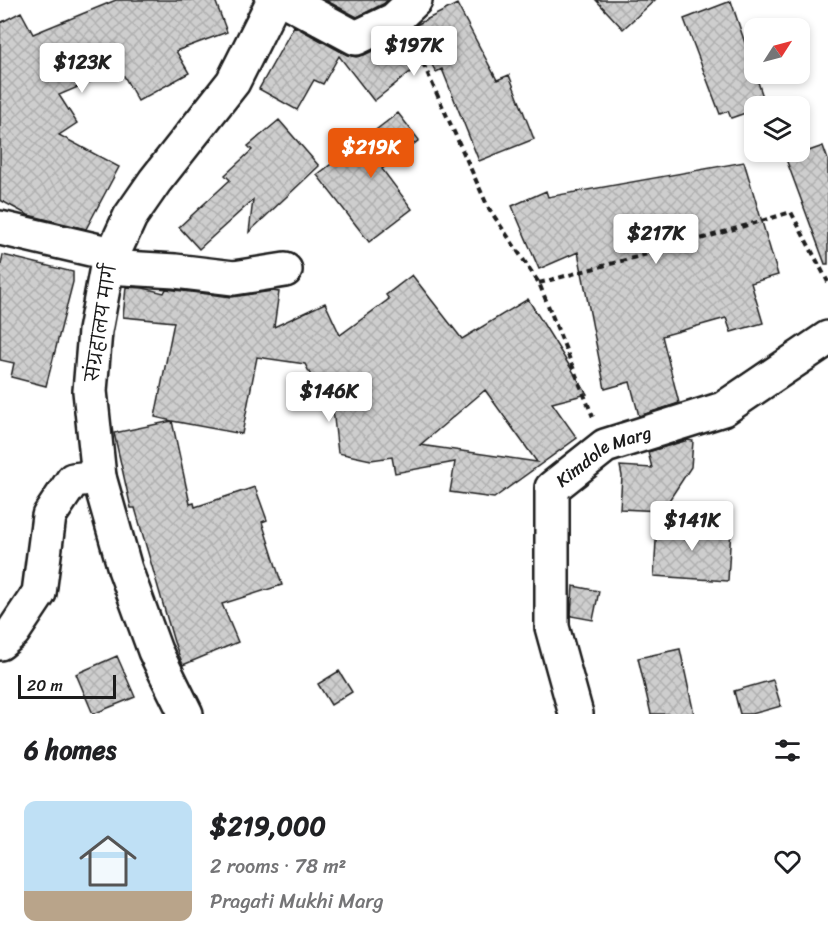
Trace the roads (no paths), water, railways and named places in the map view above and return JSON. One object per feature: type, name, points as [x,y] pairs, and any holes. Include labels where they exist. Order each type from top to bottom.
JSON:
[{"type":"street","name":"संग्रहालय मार्ग","points":[[186,714],[155,651],[125,569],[99,477],[90,391],[95,331],[109,260],[130,217],[155,181],[233,82],[274,0]]},
{"type":"street","points":[[285,0],[356,38],[405,10]]},
{"type":"street","points":[[0,228],[109,260],[176,271],[234,279],[285,270]]},
{"type":"street","name":"Kimdole Marg","points":[[576,714],[552,627],[552,488],[604,446],[723,409],[828,338]]},
{"type":"street","points":[[0,643],[13,632],[39,593],[49,516],[73,480],[99,477]]}]
